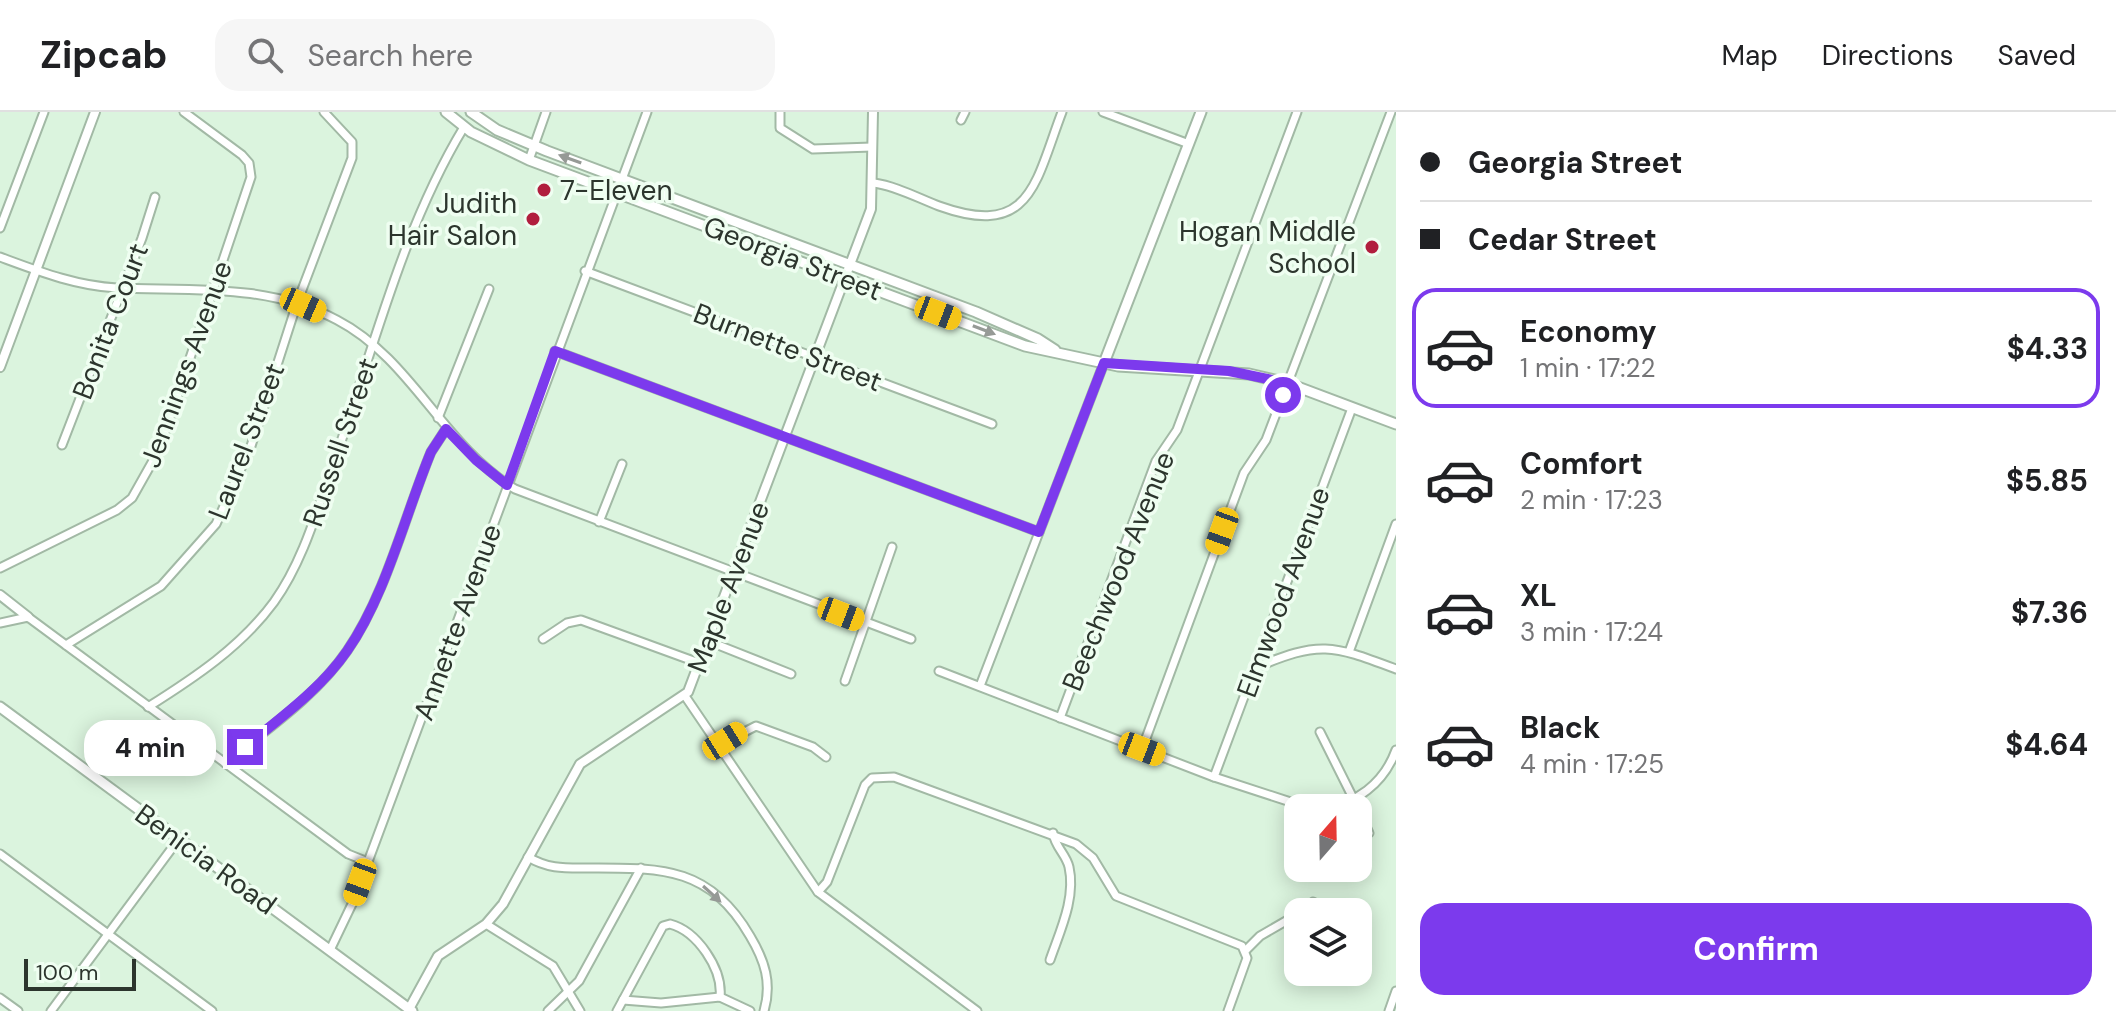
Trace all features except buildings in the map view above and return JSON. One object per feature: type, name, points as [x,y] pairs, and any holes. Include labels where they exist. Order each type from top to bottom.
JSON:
[{"type":"main road","name":"Georgia Street","points":[[446,112],[464,127],[529,160],[1025,346],[1104,363],[1249,374],[1287,383],[1396,424]]},
{"type":"main road","name":"Georgia Street","points":[[471,112],[497,130],[1026,333],[1058,352]]},
{"type":"main road","points":[[1104,363],[1201,112]]},
{"type":"main road","name":"Benicia Road","points":[[0,707],[410,1010]]},
{"type":"street","points":[[0,228],[44,112]]},
{"type":"street","points":[[0,367],[95,112]]},
{"type":"street","name":"Jennings Avenue","points":[[0,568],[81,531],[132,498],[159,450],[248,189],[251,169],[234,148],[184,112]]},
{"type":"street","name":"Laurel Street","points":[[66,645],[161,586],[216,524],[251,446],[297,303],[352,158],[352,142],[324,112]]},
{"type":"street","points":[[529,160],[546,112]]},
{"type":"street","name":"Annette Avenue","points":[[330,950],[338,938],[368,862],[555,351],[647,112]]},
{"type":"street","points":[[780,112],[780,128],[798,143],[813,149],[872,147]]},
{"type":"street","name":"Maple Avenue","points":[[410,1010],[438,956],[486,924],[503,904],[580,764],[685,696],[871,209],[874,183],[873,112]]},
{"type":"street","points":[[874,183],[973,217],[1007,213],[1024,201],[1035,181],[1062,112]]},
{"type":"street","points":[[1103,112],[1189,144]]},
{"type":"street","name":"Beechwood Avenue","points":[[1060,718],[1156,461],[1177,430],[1297,112]]},
{"type":"street","points":[[1142,749],[1244,473],[1266,440],[1391,112]]},
{"type":"street","name":"Russell Street","points":[[148,707],[223,656],[273,604],[285,586],[309,534],[373,345],[429,195],[464,127]]},
{"type":"street","name":"Bonita Court","points":[[62,445],[155,197]]},
{"type":"street","points":[[0,257],[85,284],[123,288],[213,289],[256,293],[297,303],[337,320],[373,345],[446,429],[476,460],[507,485],[911,639]]},
{"type":"street","name":"Burnette Street","points":[[585,271],[992,424]]},
{"type":"street","points":[[438,418],[489,289]]},
{"type":"street","points":[[555,351],[1039,532]]},
{"type":"street","points":[[980,686],[1104,363]]},
{"type":"street","name":"Elmwood Avenue","points":[[1214,777],[1352,408]]},
{"type":"street","points":[[225,763],[302,700],[347,652],[370,611],[431,452],[446,429]]},
{"type":"street","points":[[599,522],[622,464]]},
{"type":"street","points":[[1349,652],[1396,524]]},
{"type":"street","points":[[845,681],[892,547]]},
{"type":"street","points":[[0,595],[348,854],[368,862]]},
{"type":"street","points":[[0,623],[28,617]]},
{"type":"street","points":[[543,639],[567,623],[581,620],[699,663]]},
{"type":"street","points":[[708,641],[791,674]]},
{"type":"street","points":[[1255,668],[1307,648],[1338,648],[1396,669]]},
{"type":"street","points":[[939,671],[1214,777],[1284,800]]},
{"type":"street","points":[[685,696],[818,892],[977,1011]]},
{"type":"street","points":[[719,745],[756,726],[813,747],[826,757]]},
{"type":"street","points":[[1320,732],[1351,794]]},
{"type":"street","points":[[1359,794],[1378,782],[1396,750]]},
{"type":"street","points":[[818,892],[827,882],[869,780],[894,777],[1076,844],[1093,858],[1116,896],[1246,954]]},
{"type":"street","points":[[1050,960],[1067,915],[1070,888],[1069,865],[1053,833]]},
{"type":"street","points":[[51,1011],[178,840]]},
{"type":"street","points":[[0,854],[212,1011]]},
{"type":"street","points":[[528,857],[550,868],[669,869],[690,878],[748,931],[769,982],[764,1011]]},
{"type":"street","points":[[548,1011],[579,981],[641,868]]},
{"type":"street","points":[[1228,1011],[1246,954],[1260,936],[1284,922]]},
{"type":"street","points":[[486,924],[553,966],[580,1011]]},
{"type":"street","points":[[617,1011],[663,926],[670,924],[683,929],[711,961],[719,978],[720,997]]},
{"type":"street","points":[[1389,1011],[1396,991]]},
{"type":"street","points":[[623,1000],[661,1003],[720,997],[750,1011]]},
{"type":"street","points":[[0,998],[18,1011]]},
{"type":"place","name":"7-Eleven","points":[[544,190]]},
{"type":"place","name":"Judith Hair Salon","points":[[533,219]]},
{"type":"place","name":"Hogan Middle School","points":[[1372,247]]},
{"type":"route","points":[[245,747],[302,700],[347,652],[370,611],[413,495],[431,452],[446,429],[492,475],[507,485],[555,351],[1039,532],[1104,363],[1249,374],[1287,383],[1283,395]]}]
